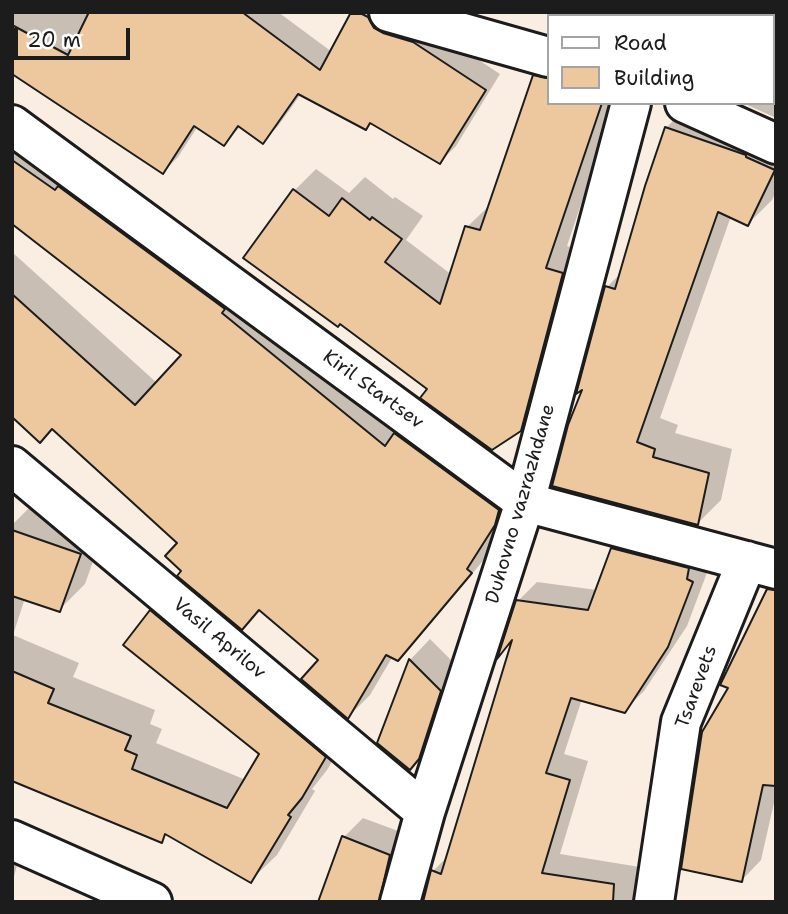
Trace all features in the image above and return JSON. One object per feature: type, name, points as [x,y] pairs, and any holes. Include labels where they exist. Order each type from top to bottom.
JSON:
[{"type":"street","points":[[389,12],[546,56]]},
{"type":"street","name":"Duhovno vazrazhdane","points":[[400,902],[425,812],[525,502],[630,105]]},
{"type":"street","points":[[689,105],[776,144]]},
{"type":"street","name":"Kiril Startsev","points":[[12,125],[525,502],[761,565]]},
{"type":"street","name":"Vasil Aprilov","points":[[12,466],[425,812]]},
{"type":"street","name":"Tsarevets","points":[[654,902],[681,722],[761,565]]},
{"type":"street","points":[[12,840],[152,902]]},
{"type":"building","points":[[89,12],[242,12],[320,70],[350,14],[362,14],[368,17],[374,28],[413,42],[486,90],[440,164],[370,123],[366,130],[298,94],[263,144],[238,126],[224,146],[194,126],[163,174],[12,74],[12,25],[68,55]]},
{"type":"building","points":[[533,75],[546,78],[546,105],[601,105],[546,268],[563,273],[521,431],[492,450],[420,398],[427,389],[340,324],[338,327],[243,258],[293,189],[329,216],[342,198],[370,220],[372,217],[402,239],[385,262],[440,304],[465,226],[480,230]]},
{"type":"building","points":[[665,127],[746,155],[775,170],[748,226],[718,212],[637,442],[655,449],[653,457],[709,473],[698,525],[552,486],[568,425],[582,390],[576,394],[605,286],[615,289]]},
{"type":"building","points":[[12,160],[55,190],[58,186],[225,309],[222,313],[385,446],[394,433],[499,510],[495,525],[467,569],[472,573],[398,661],[386,655],[348,719],[301,679],[318,660],[259,610],[242,630],[177,576],[181,571],[165,556],[177,543],[52,429],[40,443],[12,417],[12,294],[135,405],[181,355],[12,224]]},
{"type":"building","points":[[12,530],[81,554],[60,612],[12,596]]},
{"type":"building","points":[[611,548],[689,568],[687,579],[693,582],[668,647],[625,713],[571,698],[546,773],[570,780],[542,873],[614,884],[613,902],[423,902],[431,870],[441,874],[512,640],[497,659],[516,600],[588,610]]},
{"type":"building","points":[[767,589],[776,590],[776,786],[763,785],[742,882],[681,869],[702,732],[728,688],[720,685]]},
{"type":"building","points":[[150,610],[326,757],[302,798],[288,815],[291,817],[251,883],[165,834],[162,843],[12,781],[12,671],[54,689],[48,703],[131,736],[125,750],[137,755],[132,769],[227,808],[259,754],[123,645]]},
{"type":"building","points":[[409,659],[441,691],[419,759],[410,770],[377,743]]},
{"type":"building","points":[[342,836],[390,855],[379,902],[318,902]]}]
